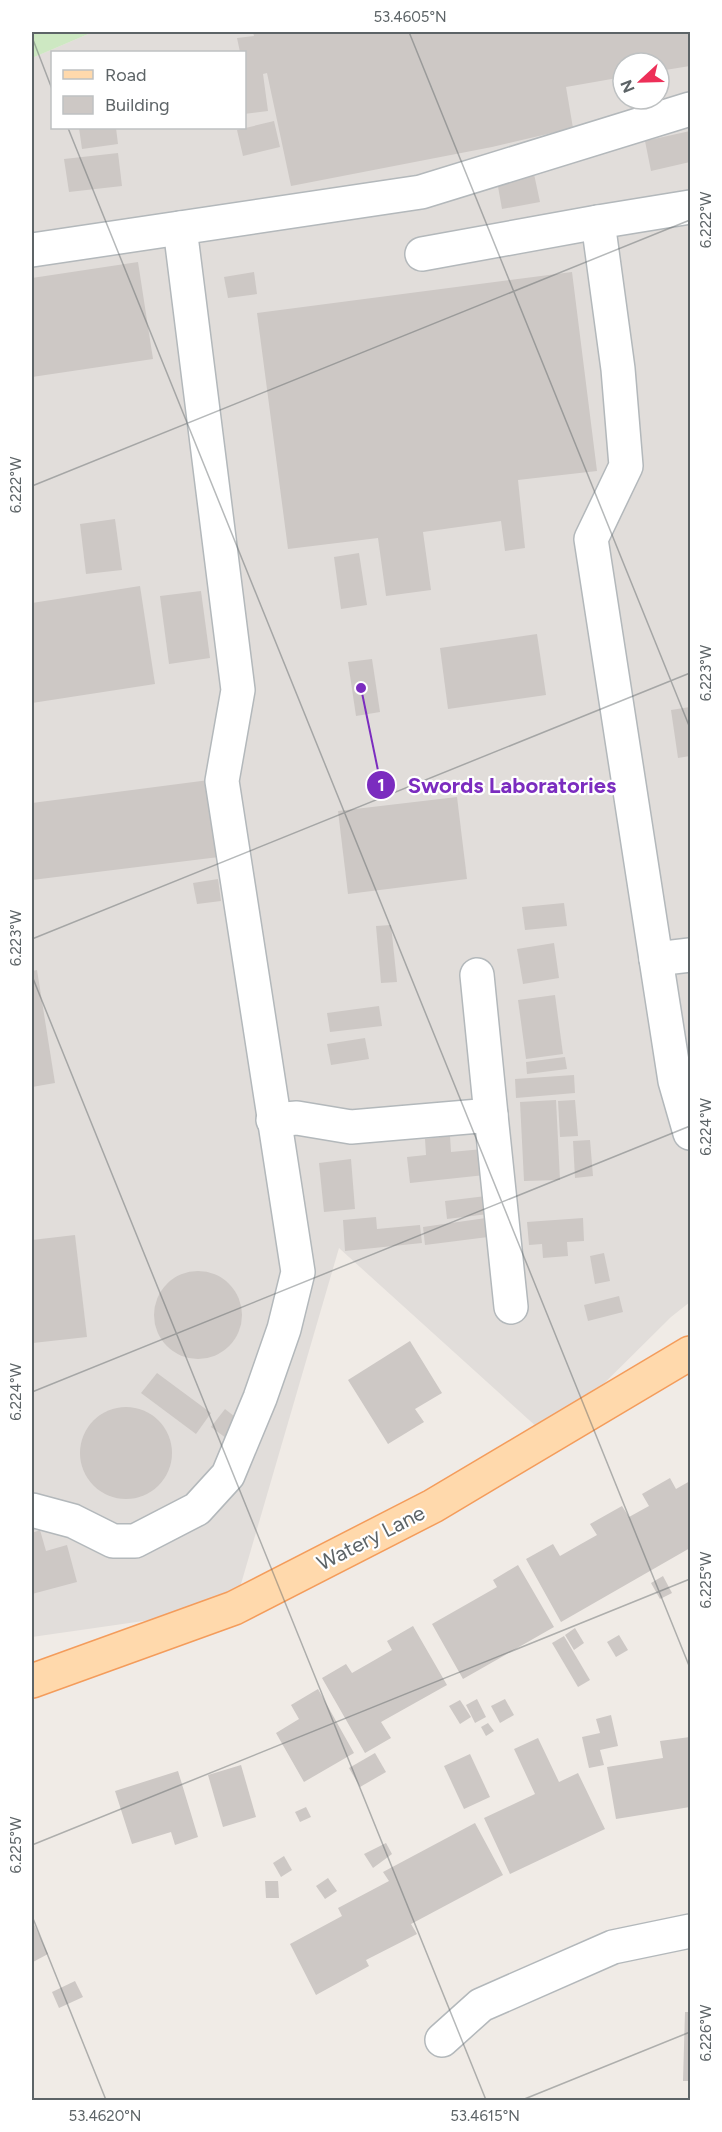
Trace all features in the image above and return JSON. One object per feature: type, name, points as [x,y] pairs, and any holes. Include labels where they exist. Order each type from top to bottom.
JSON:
[{"type":"main road","name":"Watery Lane","points":[[32,1681],[234,1608],[433,1506],[690,1353]]},
{"type":"street","points":[[32,250],[421,192],[690,109]]},
{"type":"street","points":[[422,254],[690,207]]},
{"type":"street","points":[[598,222],[618,369],[626,466],[591,539],[675,1081],[690,1133]]},
{"type":"street","points":[[32,1510],[73,1521],[113,1541],[135,1541],[197,1509],[228,1474],[260,1398],[284,1329],[298,1272],[222,781],[238,690],[180,228]]},
{"type":"street","points":[[656,959],[690,955]]},
{"type":"street","points":[[477,975],[511,1307]]},
{"type":"street","points":[[273,1120],[297,1118],[351,1127],[491,1115]]},
{"type":"street","points":[[442,2040],[481,2005],[613,1947],[690,1931]]},
{"type":"shaded area","points":[[93,32],[690,32],[690,1302],[671,1317],[549,1438],[339,1248],[234,1608],[32,1637],[32,58]]},
{"type":"green space","points":[[32,32],[93,32],[32,58]]},
{"type":"building","points":[[253,32],[688,32],[690,66],[671,69],[671,51],[611,51],[611,79],[566,87],[573,128],[492,147],[291,186],[267,73],[263,74],[268,111],[246,114],[246,51],[240,51],[237,38],[254,36]]},
{"type":"building","points":[[274,121],[280,147],[243,156],[237,130]]},
{"type":"building","points":[[79,129],[116,129],[118,144],[82,149]]},
{"type":"building","points":[[690,131],[690,162],[651,171],[645,141]]},
{"type":"building","points":[[118,153],[122,186],[69,192],[64,159]]},
{"type":"building","points":[[534,174],[540,202],[502,209],[497,181]]},
{"type":"building","points":[[138,262],[153,359],[32,377],[32,278]]},
{"type":"building","points":[[254,272],[257,294],[228,298],[224,277]]},
{"type":"building","points":[[572,272],[597,471],[518,480],[525,548],[505,551],[501,521],[423,532],[431,590],[386,596],[378,538],[288,549],[257,313]]},
{"type":"building","points":[[115,519],[122,570],[86,574],[80,524]]},
{"type":"building","points":[[359,553],[367,605],[341,609],[334,557]]},
{"type":"building","points":[[140,586],[155,684],[32,703],[32,603]]},
{"type":"building","points":[[201,591],[210,658],[169,664],[160,596]]},
{"type":"building","points":[[537,634],[546,695],[448,709],[440,648]]},
{"type":"building","points":[[372,659],[380,712],[356,716],[348,662]]},
{"type":"building","points":[[690,707],[690,756],[678,758],[671,710]]},
{"type":"building","points":[[209,780],[219,857],[32,880],[32,803]]},
{"type":"building","points":[[457,797],[467,879],[348,894],[338,811]]},
{"type":"building","points":[[218,879],[221,901],[197,904],[193,883]]},
{"type":"building","points":[[564,903],[567,926],[525,930],[522,907]]},
{"type":"building","points":[[391,925],[397,982],[381,983],[376,926]]},
{"type":"building","points":[[554,943],[559,978],[523,984],[517,949]]},
{"type":"building","points":[[37,970],[55,1083],[32,1087],[32,971]]},
{"type":"building","points":[[555,995],[563,1054],[526,1059],[518,1000]]},
{"type":"building","points":[[379,1006],[382,1026],[330,1032],[327,1013]]},
{"type":"building","points":[[365,1038],[369,1059],[331,1065],[327,1044]]},
{"type":"building","points":[[565,1057],[567,1069],[527,1074],[526,1062]]},
{"type":"building","points":[[574,1075],[575,1093],[516,1098],[515,1079]]},
{"type":"building","points":[[556,1100],[560,1180],[524,1181],[520,1102]]},
{"type":"building","points":[[575,1100],[578,1136],[560,1137],[558,1101]]},
{"type":"building","points":[[450,1136],[451,1152],[483,1149],[485,1175],[410,1183],[407,1157],[426,1155],[425,1139]]},
{"type":"building","points":[[590,1140],[593,1176],[575,1178],[573,1141]]},
{"type":"building","points":[[351,1159],[355,1209],[324,1212],[319,1163]]},
{"type":"building","points":[[486,1196],[488,1214],[447,1219],[445,1201]]},
{"type":"building","points":[[376,1217],[377,1229],[420,1225],[422,1243],[345,1251],[343,1220]]},
{"type":"building","points":[[486,1218],[488,1237],[425,1245],[423,1227]]},
{"type":"building","points":[[583,1218],[584,1241],[567,1242],[568,1256],[543,1258],[542,1244],[529,1245],[527,1222]]},
{"type":"building","points":[[75,1235],[87,1337],[33,1343],[32,1240]]},
{"type":"building","points":[[604,1253],[610,1281],[595,1284],[590,1256]]},
{"type":"building","points":[[198,1271],[215,1274],[229,1284],[239,1298],[242,1315],[239,1332],[229,1346],[215,1356],[198,1359],[181,1356],[167,1346],[157,1332],[154,1315],[157,1298],[167,1284],[181,1274]]},
{"type":"building","points":[[619,1296],[623,1312],[588,1321],[584,1305]]},
{"type":"building","points":[[410,1341],[442,1393],[415,1409],[424,1422],[388,1444],[348,1380]]},
{"type":"building","points":[[157,1373],[211,1413],[196,1434],[141,1393]]},
{"type":"building","points":[[126,1407],[144,1410],[159,1420],[169,1435],[172,1453],[169,1471],[159,1486],[144,1496],[126,1499],[108,1496],[93,1486],[83,1471],[80,1453],[83,1435],[93,1420],[108,1410]]},
{"type":"building","points":[[225,1409],[239,1420],[226,1438],[211,1427]]},
{"type":"building","points":[[670,1478],[676,1489],[690,1481],[690,1548],[561,1622],[526,1559],[553,1544],[560,1556],[597,1535],[590,1524],[622,1506],[629,1517],[649,1506],[642,1494]]},
{"type":"building","points":[[40,1530],[46,1551],[67,1545],[77,1582],[32,1594],[32,1533]]},
{"type":"building","points":[[518,1565],[554,1627],[463,1679],[432,1624],[497,1587],[493,1580]]},
{"type":"building","points":[[663,1576],[672,1593],[660,1599],[651,1583]]},
{"type":"building","points":[[413,1626],[447,1685],[381,1722],[391,1738],[365,1753],[322,1678],[346,1664],[352,1673],[373,1661],[392,1650],[387,1641]]},
{"type":"building","points":[[575,1628],[584,1643],[574,1650],[565,1635]]},
{"type":"building","points":[[619,1635],[628,1650],[616,1657],[607,1642]]},
{"type":"building","points":[[564,1636],[590,1680],[578,1687],[552,1643]]},
{"type":"building","points":[[318,1689],[354,1753],[304,1782],[276,1733],[299,1719],[291,1705]]},
{"type":"building","points":[[477,1699],[486,1717],[475,1723],[466,1705]]},
{"type":"building","points":[[505,1699],[514,1715],[500,1723],[491,1706]]},
{"type":"building","points":[[460,1700],[471,1717],[460,1724],[449,1706]]},
{"type":"building","points":[[611,1715],[618,1746],[600,1750],[604,1765],[589,1768],[582,1737],[600,1733],[596,1719]]},
{"type":"building","points":[[488,1723],[494,1731],[486,1736],[481,1727]]},
{"type":"building","points":[[690,1737],[690,1807],[616,1819],[607,1767],[663,1758],[660,1741]]},
{"type":"building","points":[[538,1738],[559,1782],[578,1773],[605,1829],[510,1874],[484,1818],[535,1794],[514,1749]]},
{"type":"building","points":[[375,1753],[386,1772],[360,1787],[349,1768]]},
{"type":"building","points":[[470,1754],[490,1797],[464,1809],[444,1766]]},
{"type":"building","points":[[241,1765],[256,1817],[223,1827],[208,1775]]},
{"type":"building","points":[[178,1771],[198,1837],[175,1845],[171,1832],[132,1844],[115,1791]]},
{"type":"building","points":[[306,1807],[311,1817],[300,1822],[295,1812]]},
{"type":"building","points":[[475,1823],[503,1875],[411,1924],[417,1934],[366,1960],[369,1966],[316,1995],[290,1944],[342,1916],[338,1908],[389,1881],[383,1872]]},
{"type":"building","points":[[386,1843],[392,1854],[373,1868],[364,1854]]},
{"type":"building","points":[[284,1856],[292,1870],[281,1877],[273,1863]]},
{"type":"building","points":[[328,1878],[337,1891],[325,1899],[316,1886]]},
{"type":"building","points":[[265,1881],[278,1881],[279,1898],[266,1898]]},
{"type":"building","points":[[32,1920],[48,1954],[33,1962],[32,1958]]},
{"type":"building","points":[[75,1981],[83,1997],[59,2008],[52,1992]]},
{"type":"building","points":[[685,2012],[690,2012],[690,2081],[683,2081]]},
{"type":"place","name":"Swords Laboratories","points":[[361,688]]}]
